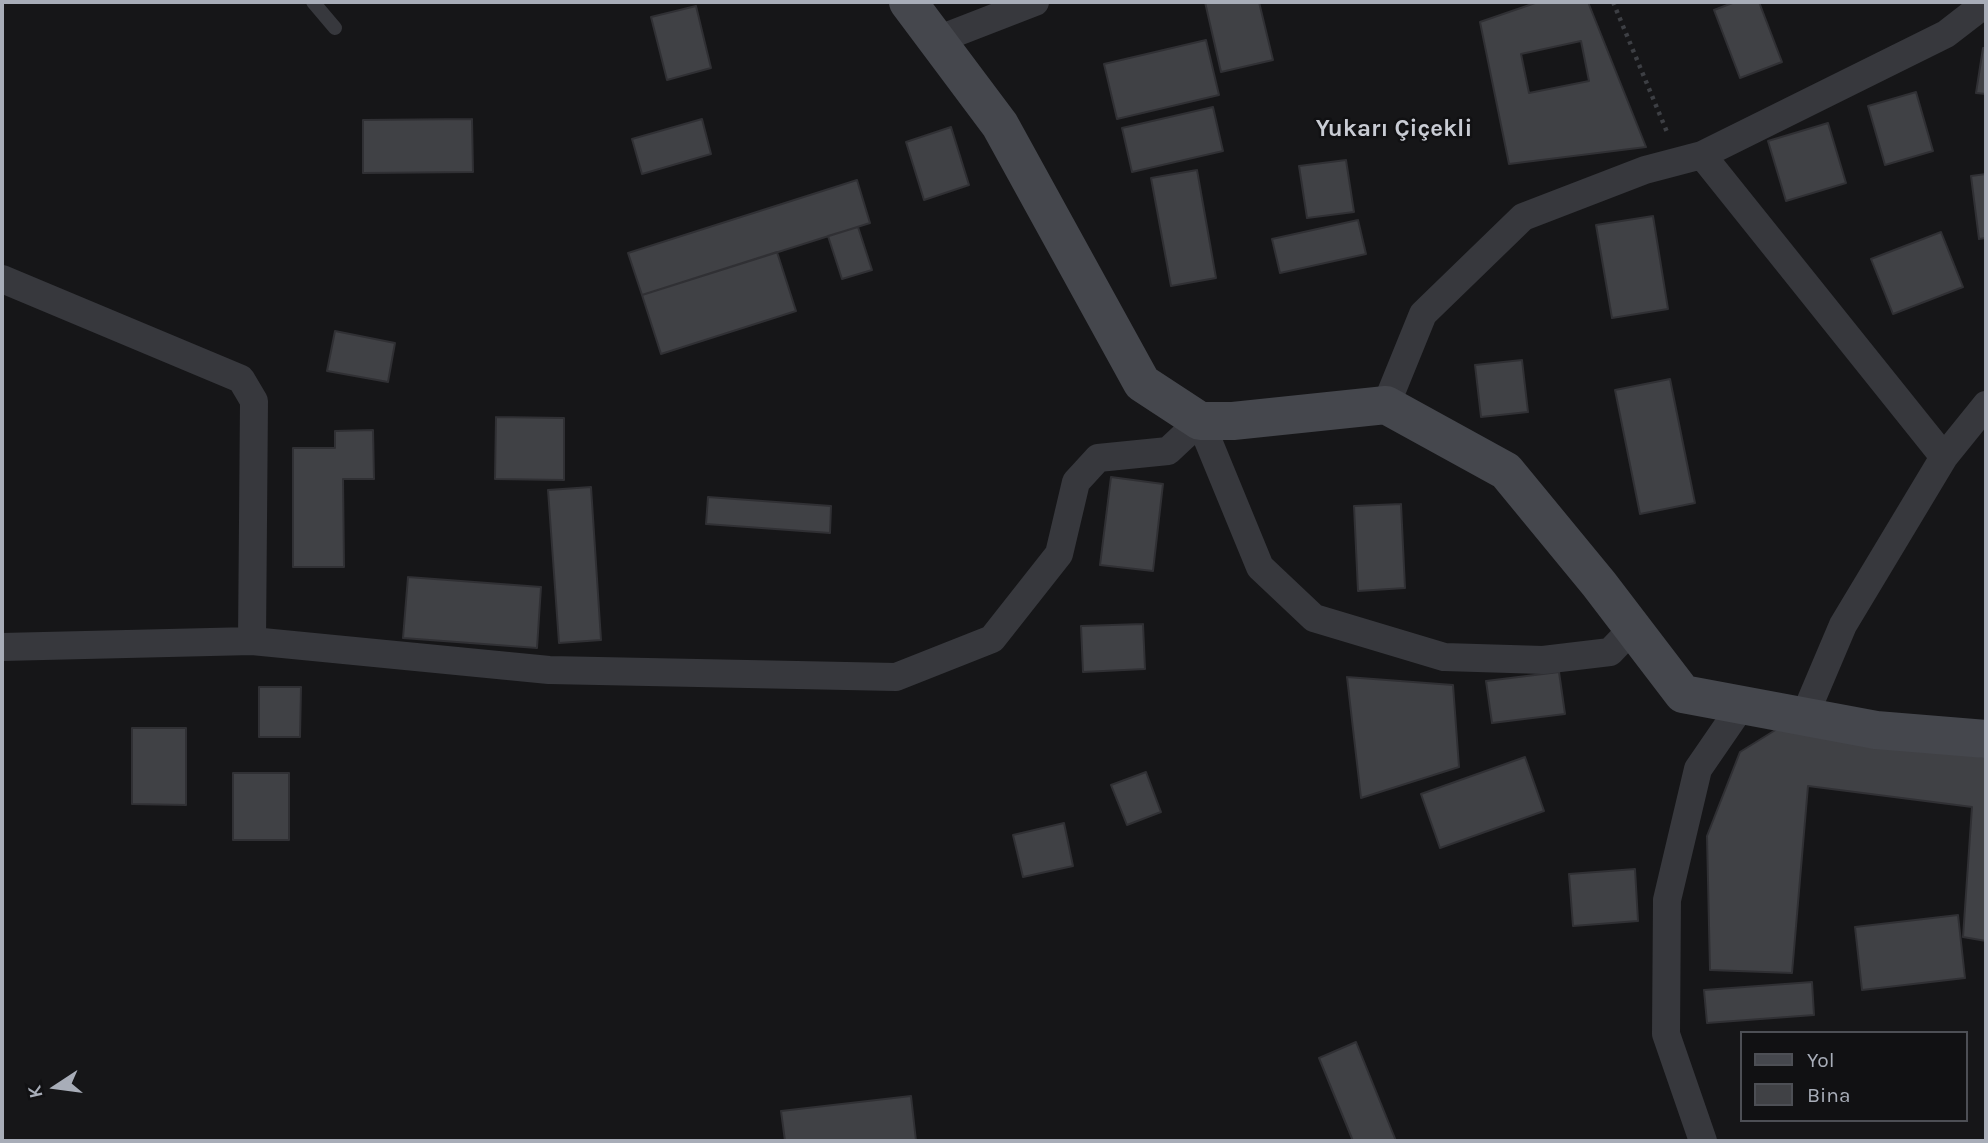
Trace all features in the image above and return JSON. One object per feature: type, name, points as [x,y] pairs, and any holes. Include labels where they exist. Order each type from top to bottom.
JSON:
[{"type":"street","points":[[908,2],[1000,125],[1142,383],[1200,421],[1233,421],[1386,405],[1506,471],[1599,584],[1683,694],[1876,730],[1986,739]]},
{"type":"street","points":[[937,40],[1035,2]]},
{"type":"street","points":[[1386,405],[1423,314],[1523,217],[1645,170],[1690,158],[1946,34],[1986,3]]},
{"type":"street","points":[[1690,158],[1944,457]]},
{"type":"street","points":[[2,279],[241,379],[254,401],[252,641]]},
{"type":"street","points":[[1804,717],[1843,625],[1944,457],[1986,405]]},
{"type":"street","points":[[1200,421],[1260,567],[1314,618],[1444,657],[1544,660],[1610,652],[1633,628]]},
{"type":"street","points":[[2,646],[252,641],[549,670],[896,677],[992,639],[1059,554],[1076,482],[1098,458],[1168,451],[1200,421]]},
{"type":"street","points":[[1703,1141],[1666,1034],[1667,900],[1698,769],[1742,705]]},
{"type":"lane","points":[[313,2],[335,28]]},
{"type":"path","points":[[1613,2],[1690,158]]},
{"type":"building","points":[[1205,2],[1259,2],[1273,60],[1221,72]]},
{"type":"building","points":[[1538,2],[1588,2],[1646,147],[1509,164],[1480,22]],"holes":[[[1581,41],[1589,81],[1529,93],[1521,54]]]},
{"type":"building","points":[[1735,2],[1759,2],[1782,62],[1740,78],[1714,10]]},
{"type":"building","points":[[696,6],[711,68],[667,80],[651,17]]},
{"type":"building","points":[[1206,40],[1219,95],[1117,119],[1104,64]]},
{"type":"building","points":[[1983,48],[1986,48],[1986,94],[1976,93]]},
{"type":"building","points":[[1916,92],[1933,151],[1885,165],[1868,106]]},
{"type":"building","points":[[1213,107],[1223,151],[1132,172],[1122,128]]},
{"type":"building","points":[[472,119],[473,172],[363,173],[363,120]]},
{"type":"building","points":[[702,119],[711,154],[642,174],[632,139]]},
{"type":"building","points":[[1828,123],[1846,183],[1786,201],[1768,141]]},
{"type":"building","points":[[951,127],[969,185],[924,200],[906,142]]},
{"type":"building","points":[[1346,160],[1354,212],[1307,218],[1299,166]]},
{"type":"building","points":[[1197,170],[1216,278],[1171,286],[1151,178]]},
{"type":"building","points":[[1986,174],[1986,238],[1979,239],[1971,176]]},
{"type":"building","points":[[857,180],[870,223],[642,295],[628,253]]},
{"type":"building","points":[[1653,216],[1668,309],[1612,318],[1596,225]]},
{"type":"building","points":[[1358,220],[1366,254],[1280,273],[1272,239]]},
{"type":"building","points":[[858,227],[872,270],[842,279],[828,236]]},
{"type":"building","points":[[1941,232],[1963,287],[1893,314],[1871,259]]},
{"type":"building","points":[[777,252],[796,311],[661,354],[642,295]]},
{"type":"building","points":[[335,331],[395,343],[388,382],[327,371]]},
{"type":"building","points":[[1522,360],[1528,412],[1481,417],[1475,365]]},
{"type":"building","points":[[1670,379],[1695,503],[1640,514],[1615,390]]},
{"type":"building","points":[[496,417],[564,418],[564,480],[495,479]]},
{"type":"building","points":[[373,430],[374,479],[343,479],[344,567],[293,567],[293,448],[335,448],[335,431]]},
{"type":"building","points":[[1111,477],[1163,484],[1153,571],[1100,565]]},
{"type":"building","points":[[591,487],[601,640],[559,643],[548,490]]},
{"type":"building","points":[[708,497],[831,506],[830,533],[706,524]]},
{"type":"building","points":[[1401,504],[1405,588],[1358,591],[1354,506]]},
{"type":"building","points":[[408,577],[541,587],[537,648],[403,638]]},
{"type":"building","points":[[1143,624],[1145,669],[1083,672],[1081,626]]},
{"type":"building","points":[[1559,672],[1565,714],[1492,723],[1486,681]]},
{"type":"building","points":[[1347,677],[1453,685],[1459,767],[1361,798]]},
{"type":"building","points":[[259,687],[301,687],[300,737],[259,737]]},
{"type":"building","points":[[132,728],[186,728],[186,805],[132,804]]},
{"type":"building","points":[[1777,729],[1986,757],[1986,941],[1963,937],[1972,807],[1808,786],[1792,973],[1710,970],[1707,836],[1740,752]]},
{"type":"building","points":[[1525,757],[1544,811],[1440,848],[1421,794]]},
{"type":"building","points":[[1146,772],[1161,812],[1127,825],[1111,785]]},
{"type":"building","points":[[233,773],[289,773],[289,840],[233,840]]},
{"type":"building","points":[[1064,823],[1073,866],[1023,877],[1013,835]]},
{"type":"building","points":[[1635,869],[1638,921],[1573,926],[1569,874]]},
{"type":"building","points":[[1958,915],[1965,978],[1862,990],[1855,927]]},
{"type":"building","points":[[1812,982],[1814,1015],[1707,1023],[1704,990]]},
{"type":"building","points":[[1356,1042],[1396,1141],[1353,1141],[1319,1058]]},
{"type":"building","points":[[911,1096],[916,1141],[785,1141],[781,1111]]},
{"type":"district","name":"Yukarı Çiçekli","points":[[1394,129]]}]
